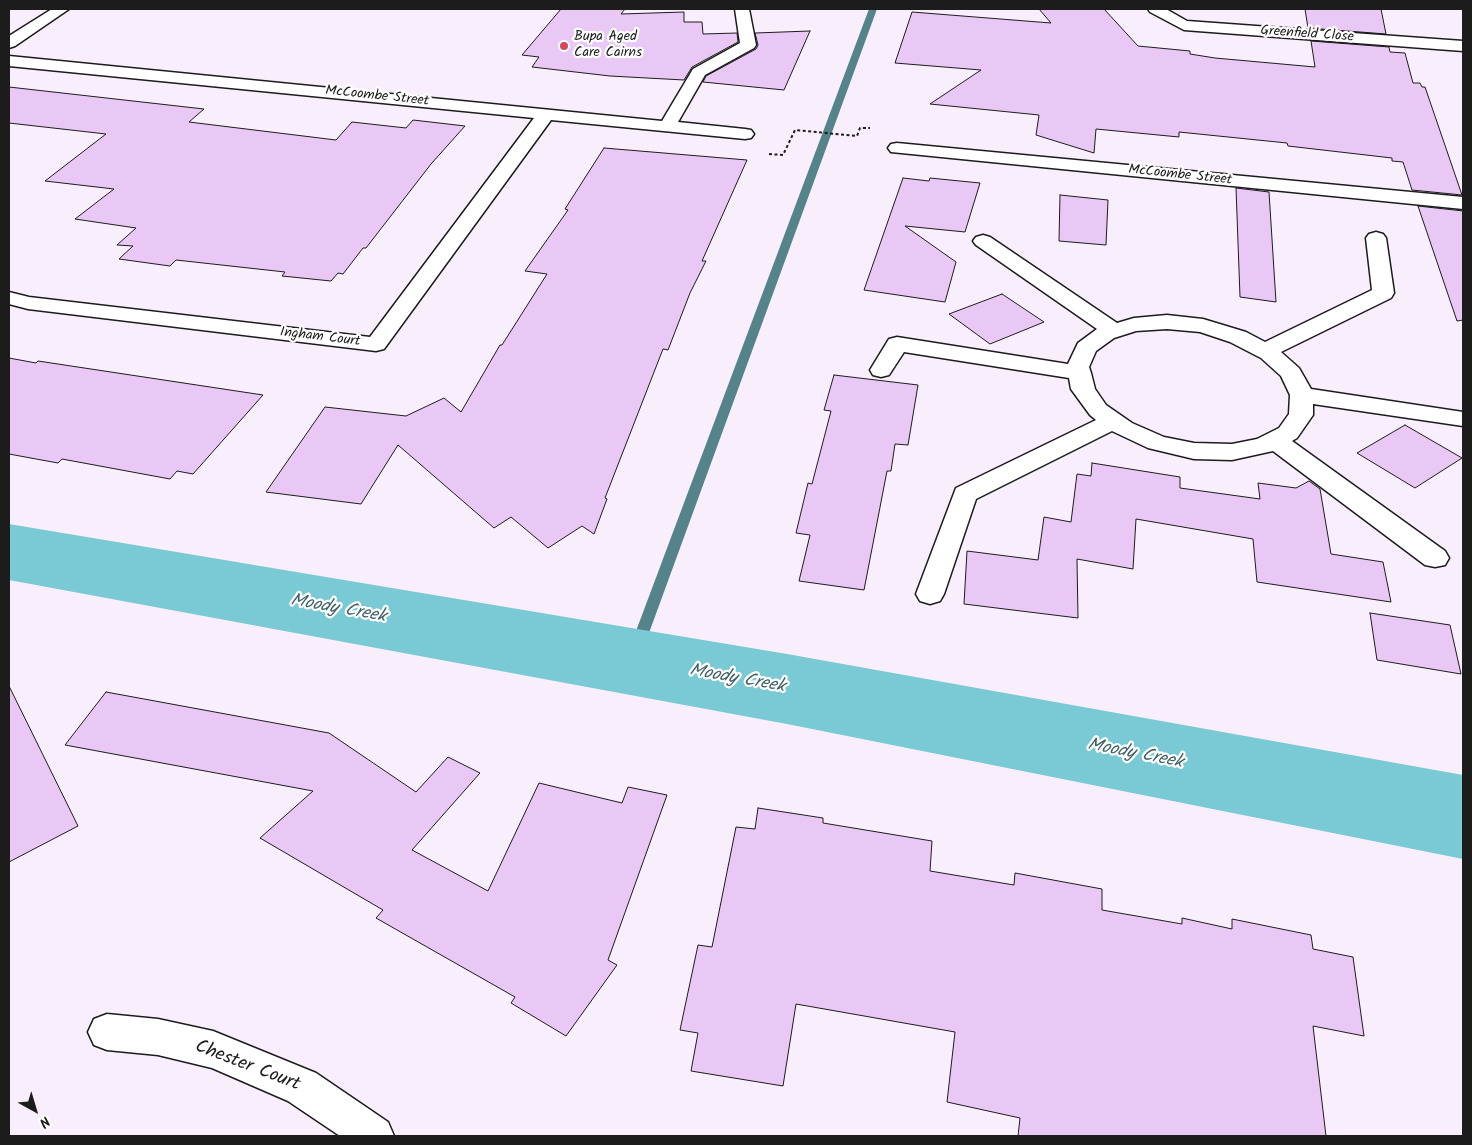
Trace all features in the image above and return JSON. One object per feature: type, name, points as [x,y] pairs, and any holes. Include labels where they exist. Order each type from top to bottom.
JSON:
[{"type":"street","points":[[9,43],[62,9]]},
{"type":"street","points":[[668,126],[699,72],[748,45],[742,9]]},
{"type":"street","name":"Greenfield Close","points":[[1155,9],[1184,25],[1463,46]]},
{"type":"street","name":"McCoombe Street","points":[[9,61],[745,134]]},
{"type":"street","name":"Ingham Court","points":[[9,298],[28,303],[376,344],[547,113]]},
{"type":"street","name":"McCoombe Street","points":[[897,148],[1463,203]]},
{"type":"street","points":[[1265,351],[1383,293],[1376,238]]},
{"type":"street","points":[[982,242],[1114,331]]},
{"type":"street","points":[[1168,322],[1203,326],[1238,337],[1265,351],[1291,373],[1302,395],[1301,415],[1288,433],[1264,446],[1232,452],[1194,451],[1157,443],[1123,428],[1098,410],[1082,389],[1078,367],[1086,348],[1106,334],[1114,331],[1134,324],[1168,322]]},
{"type":"street","points":[[881,370],[896,344],[1079,373]]},
{"type":"street","points":[[1302,395],[1463,419]]},
{"type":"street","points":[[930,594],[965,494],[1113,421]]},
{"type":"street","points":[[1274,440],[1435,558]]},
{"type":"street","name":"Chester Court","points":[[107,1032],[158,1037],[213,1050],[302,1087],[374,1136]]},
{"type":"path","points":[[800,130],[853,135]]},
{"type":"building","points":[[561,9],[625,9],[621,14],[684,12],[684,22],[702,22],[703,34],[737,33],[738,42],[692,67],[684,80],[610,76],[532,67],[539,57],[522,55]]},
{"type":"building","points":[[1039,9],[1104,9],[1138,46],[1190,51],[1190,54],[1215,58],[1315,67],[1311,41],[1389,47],[1390,52],[1405,53],[1413,83],[1420,83],[1422,87],[1425,87],[1462,195],[1412,190],[1403,162],[1392,161],[1392,158],[1288,146],[1287,143],[1179,132],[1179,137],[1096,129],[1094,153],[1036,135],[1039,115],[930,104],[981,70],[895,63],[912,12],[1051,23]]},
{"type":"building","points":[[1305,9],[1381,9],[1386,34],[1308,28]]},
{"type":"building","points":[[810,31],[784,90],[703,82],[706,76],[756,49],[758,45],[755,33]]},
{"type":"building","points":[[9,87],[204,109],[189,122],[336,140],[352,122],[406,128],[413,120],[465,126],[431,164],[366,248],[363,248],[343,274],[338,273],[331,281],[282,276],[285,272],[176,260],[170,266],[119,259],[133,246],[117,245],[136,228],[75,219],[114,189],[45,181],[106,134],[9,123]]},
{"type":"building","points":[[604,148],[747,160],[702,261],[706,261],[690,293],[668,350],[663,349],[605,498],[607,499],[594,534],[582,526],[548,548],[511,517],[494,528],[398,445],[361,504],[266,492],[325,407],[406,416],[444,398],[461,412],[500,345],[502,345],[547,274],[525,271],[568,210],[565,209]]},
{"type":"building","points":[[903,178],[929,181],[930,178],[980,183],[965,232],[905,226],[956,262],[945,302],[864,290]]},
{"type":"building","points":[[1236,188],[1269,192],[1276,302],[1240,297]]},
{"type":"building","points":[[1060,195],[1108,200],[1106,245],[1059,241]]},
{"type":"building","points":[[1418,206],[1463,211],[1463,320],[1457,321]]},
{"type":"building","points":[[1002,294],[1044,322],[990,344],[949,314]]},
{"type":"building","points":[[9,358],[263,395],[193,474],[177,471],[170,479],[62,459],[58,463],[9,454]]},
{"type":"building","points":[[834,375],[918,385],[908,445],[895,444],[891,471],[887,471],[864,590],[799,581],[810,535],[796,533],[808,483],[812,484],[831,411],[824,410]]},
{"type":"building","points":[[1405,425],[1462,458],[1415,488],[1357,453]]},
{"type":"building","points":[[1092,463],[1180,477],[1180,488],[1260,499],[1258,483],[1296,488],[1309,481],[1320,489],[1331,554],[1383,562],[1391,602],[1257,582],[1253,539],[1136,519],[1133,569],[1077,559],[1078,618],[964,604],[967,551],[1038,560],[1044,517],[1071,522],[1077,474],[1091,476]]},
{"type":"building","points":[[1370,613],[1450,625],[1461,674],[1377,660]]},
{"type":"building","points":[[9,686],[78,826],[9,862]]},
{"type":"building","points":[[106,692],[329,733],[416,792],[448,757],[480,773],[412,850],[488,891],[539,783],[622,803],[628,787],[667,795],[608,960],[617,965],[566,1036],[511,1003],[515,997],[376,918],[383,910],[260,838],[313,791],[65,745]]},
{"type":"building","points":[[758,808],[823,818],[823,823],[932,841],[930,871],[1014,885],[1015,873],[1102,889],[1102,910],[1182,924],[1182,918],[1232,929],[1232,919],[1311,935],[1313,949],[1353,957],[1364,1036],[1313,1026],[1326,1136],[1018,1136],[1020,1118],[947,1102],[955,1032],[796,1004],[783,1086],[691,1071],[698,1033],[680,1030],[698,945],[712,947],[736,827],[755,829]]},
{"type":"waterway","points":[[631,663],[873,9]]},
{"type":"waterway","name":"Moody Creek","points":[[9,552],[787,689],[1463,817]]},
{"type":"place","name":"Bupa Aged Care Cairns","points":[[564,46]]}]
